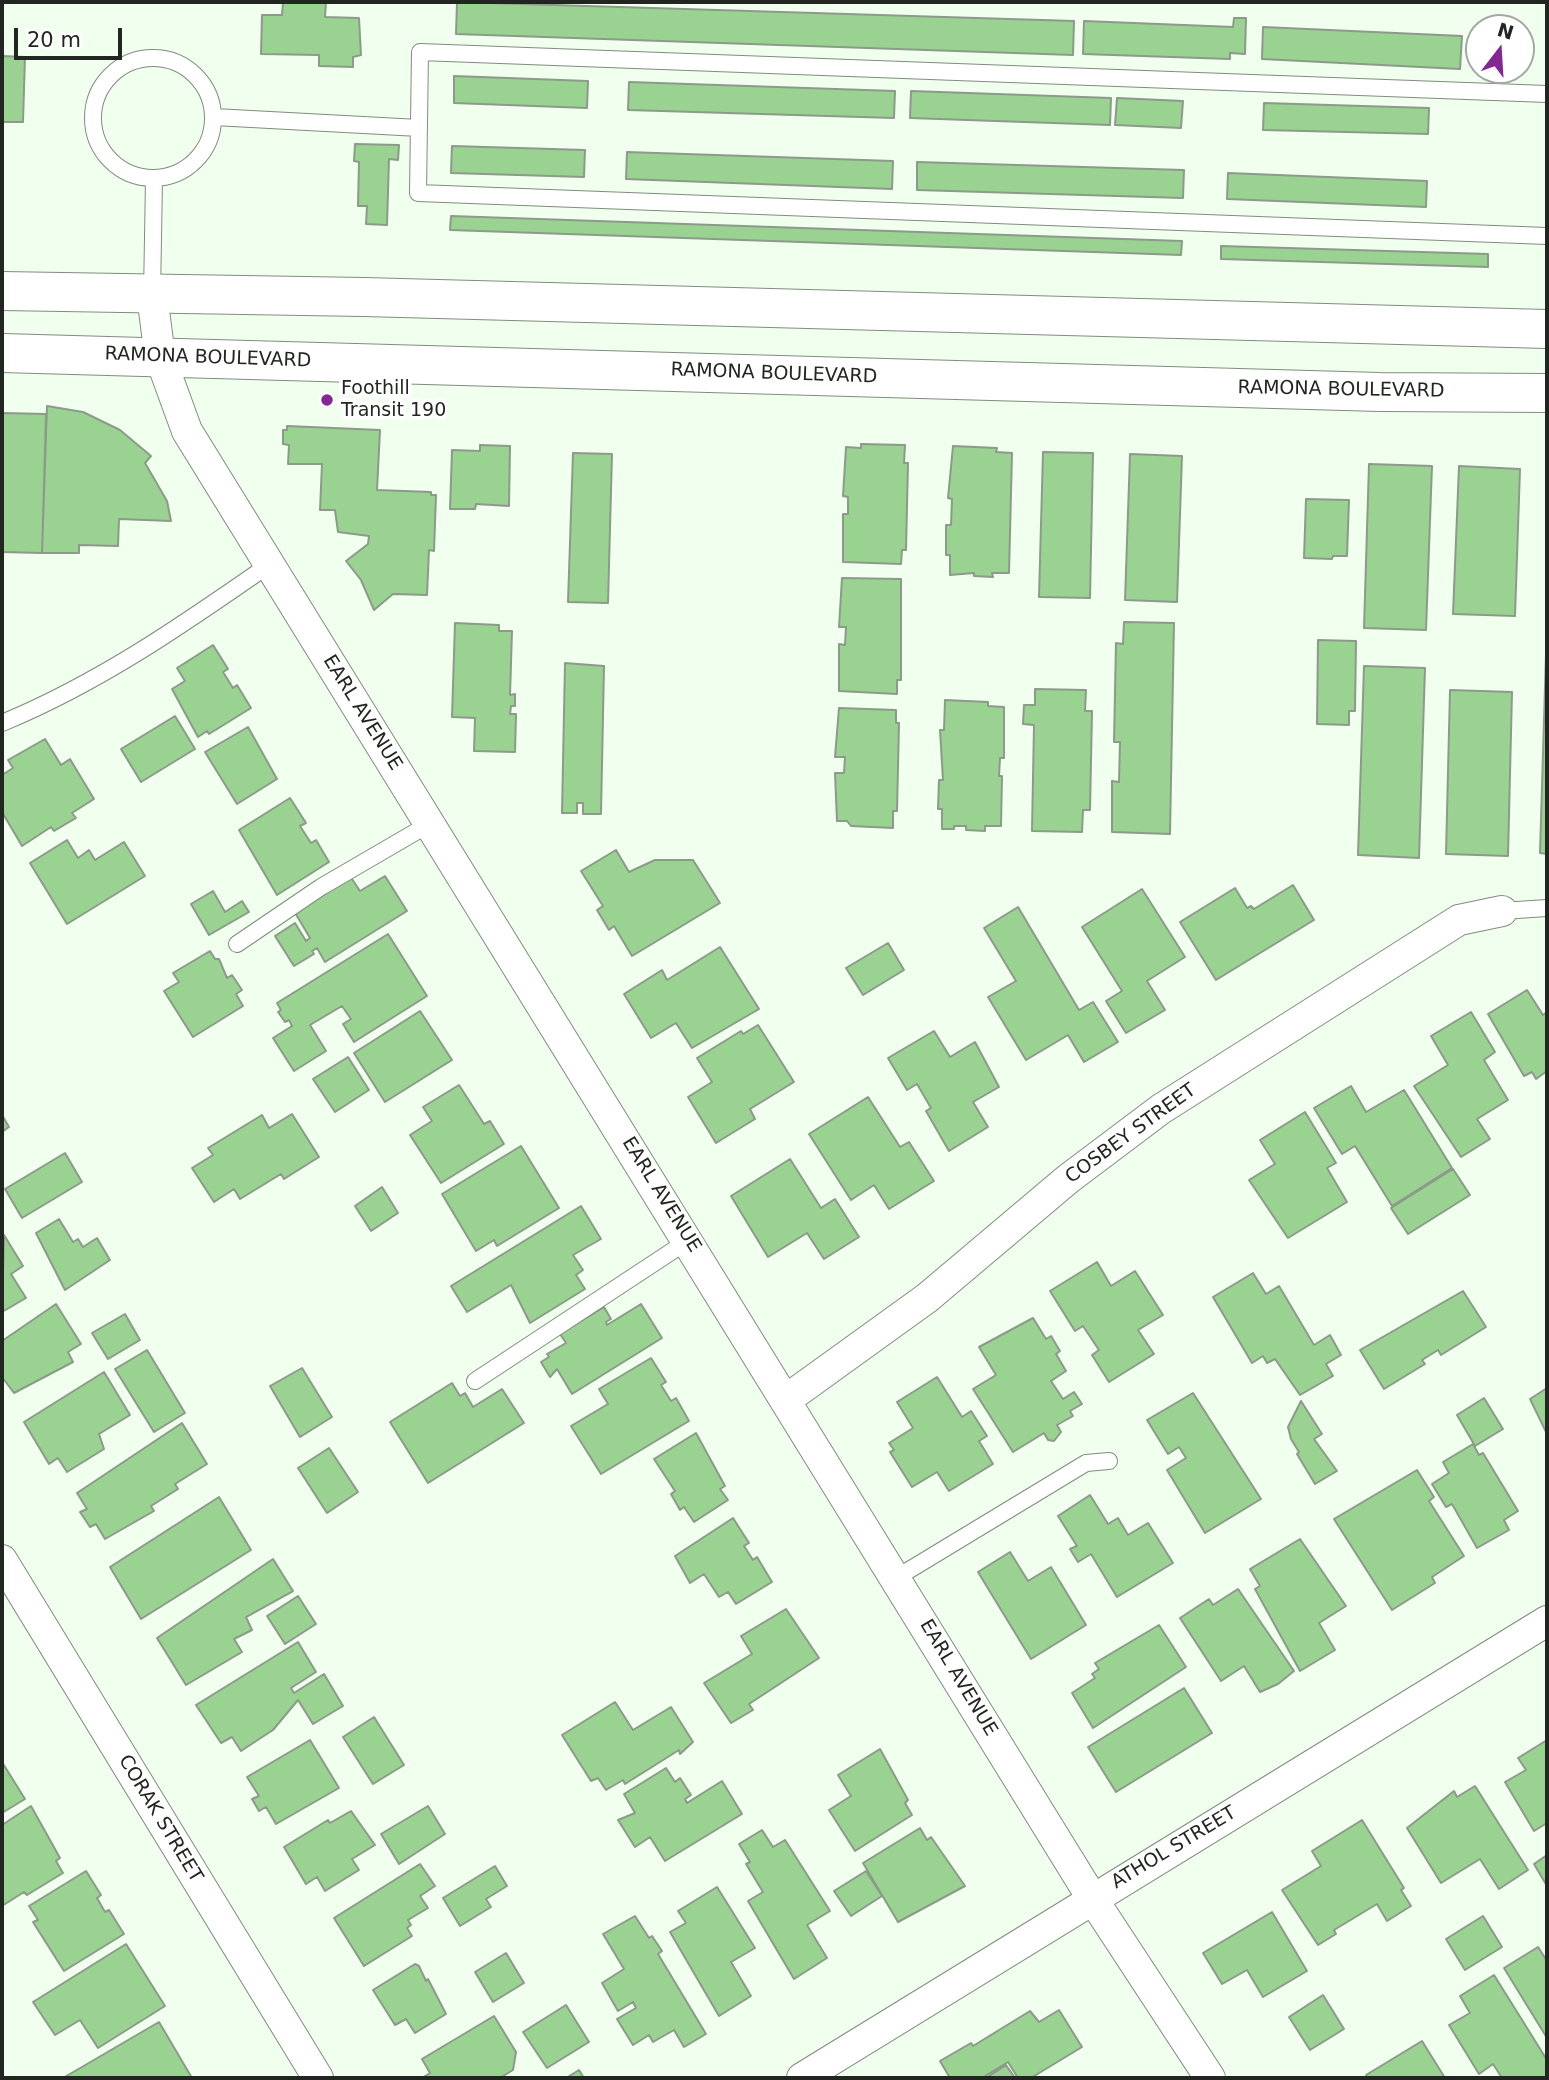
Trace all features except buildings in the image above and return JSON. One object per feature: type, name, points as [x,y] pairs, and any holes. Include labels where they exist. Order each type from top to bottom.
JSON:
[{"type":"main road","points":[[2,291],[364,297],[1547,329]]},
{"type":"main road","name":"RAMONA BOULEVARD","points":[[2,353],[1366,392],[1547,393]]},
{"type":"street","name":"EARL AVENUE","points":[[152,295],[160,356],[187,431],[788,1399],[1092,1898],[1210,2078]]},
{"type":"street","name":"COSBEY STREET","points":[[788,1399],[927,1298],[1068,1179],[1161,1109],[1459,920],[1502,911]]},
{"type":"street","name":"CORAK STREET","points":[[2,1560],[318,2078]]},
{"type":"street","name":"ATHOL STREET","points":[[802,2078],[1547,1621]]},
{"type":"lane","points":[[1547,94],[420,52],[418,192],[1547,236]]},
{"type":"lane","points":[[151,58],[174,62],[195,74],[208,93],[214,117],[210,140],[197,160],[178,174],[154,180],[131,176],[111,163],[97,144],[91,120],[95,96],[108,76],[128,62],[151,58]]},
{"type":"lane","points":[[214,117],[419,128]]},
{"type":"lane","points":[[152,295],[154,180]]},
{"type":"lane","points":[[2,723],[47,705],[152,645],[270,564]]},
{"type":"lane","points":[[237,944],[321,887],[430,823]]},
{"type":"lane","points":[[1502,911],[1547,908]]},
{"type":"lane","points":[[475,1381],[689,1240]]},
{"type":"lane","points":[[896,1578],[1086,1463],[1108,1461]]},
{"type":"place","name":"Foothill Transit 190","points":[[327,400]]}]
